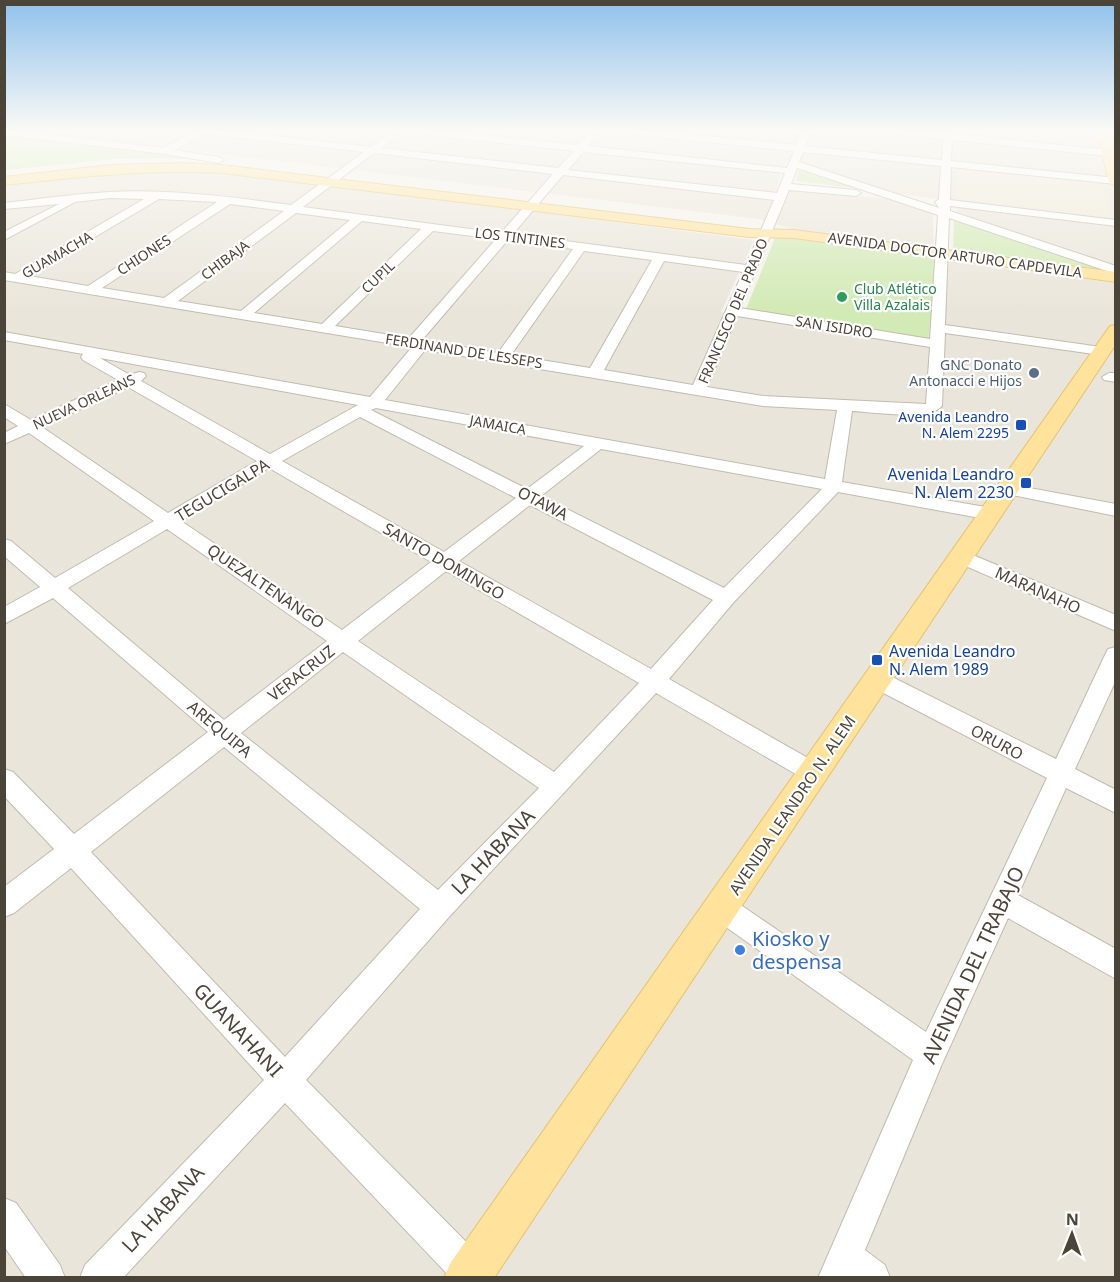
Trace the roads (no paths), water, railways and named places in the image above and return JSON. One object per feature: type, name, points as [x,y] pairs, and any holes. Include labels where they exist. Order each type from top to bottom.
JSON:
[{"type":"main road","name":"AVENIDA DOCTOR ARTURO CAPDEVILA","points":[[430,192],[768,230],[1116,277]]},
{"type":"main road","name":"AVENIDA DOCTOR ARTURO CAPDEVILA","points":[[469,192],[534,202]]},
{"type":"main road","name":"AVENIDA LEANDRO N. ALEM","points":[[471,1276],[1116,330]]},
{"type":"street","points":[[5,192],[7,220],[80,197]]},
{"type":"street","name":"CHIBAJA","points":[[168,302],[316,192]]},
{"type":"street","name":"TEGUCIGALPA","points":[[4,616],[366,407],[383,394],[418,343],[543,192]]},
{"type":"street","name":"FRANCISCO DEL PRADO","points":[[698,390],[768,230],[782,192]]},
{"type":"street","points":[[796,192],[898,198]]},
{"type":"street","points":[[877,192],[944,208],[1116,223]]},
{"type":"street","points":[[937,344],[945,192]]},
{"type":"street","name":"LOS TINTINES","points":[[7,220],[80,197],[159,195],[294,208],[749,269]]},
{"type":"street","name":"GUAMACHA","points":[[11,277],[159,195]]},
{"type":"street","name":"CHIONES","points":[[91,290],[228,200]]},
{"type":"street","points":[[944,208],[1116,270]]},
{"type":"street","points":[[245,314],[360,217]]},
{"type":"street","name":"CUPIL","points":[[326,328],[430,226]]},
{"type":"street","points":[[502,357],[581,246]]},
{"type":"street","points":[[595,373],[660,257]]},
{"type":"street","name":"FERDINAND DE LESSEPS","points":[[11,277],[781,403],[925,410],[934,406],[937,344]]},
{"type":"street","name":"SAN ISIDRO","points":[[731,311],[937,344]]},
{"type":"street","points":[[938,328],[1101,351]]},
{"type":"street","name":"JAMAICA","points":[[4,336],[164,365],[366,407],[598,443],[991,514]]},
{"type":"street","name":"SANTO DOMINGO","points":[[74,349],[814,773]]},
{"type":"street","name":"NUEVA ORLEANS","points":[[4,439],[164,365]]},
{"type":"street","name":"OTAWA","points":[[366,407],[726,598]]},
{"type":"street","points":[[833,485],[845,407]]},
{"type":"street","name":"QUEZALTENANGO","points":[[4,409],[170,520],[556,787]]},
{"type":"street","name":"VERACRUZ","points":[[4,904],[598,443]]},
{"type":"street","name":"LA HABANA","points":[[98,1278],[284,1081],[439,908],[556,787],[654,681],[726,598],[829,492],[833,485]]},
{"type":"street","points":[[1008,489],[1116,510]]},
{"type":"street","name":"AREQUIPA","points":[[4,544],[224,734],[439,908]]},
{"type":"street","name":"MARANAHO","points":[[961,556],[1116,624]]},
{"type":"street","name":"AVENIDA DEL TRABAJO","points":[[840,1267],[932,1054],[1059,774],[1116,655]]},
{"type":"street","name":"ORURO","points":[[878,680],[1116,802]]},
{"type":"street","name":"GUANAHANI","points":[[4,779],[73,850],[284,1081],[471,1276]]},
{"type":"street","points":[[1002,900],[1116,965]]},
{"type":"street","points":[[722,908],[932,1054]]},
{"type":"street","points":[[4,1215],[46,1278]]},
{"type":"street","points":[[840,1267],[872,1278]]},
{"type":"place","name":"Club Atlético Villa Azalais","points":[[842,297]]},
{"type":"place","name":"GNC Donato Antonacci e Hijos","points":[[1034,373]]},
{"type":"place","name":"Avenida Leandro N. Alem 2295","points":[[1021,425]]},
{"type":"place","name":"Avenida Leandro N. Alem 2230","points":[[1026,483]]},
{"type":"place","name":"Avenida Leandro N. Alem 1989","points":[[877,660]]},
{"type":"place","name":"Kiosko y despensa","points":[[740,950]]}]
